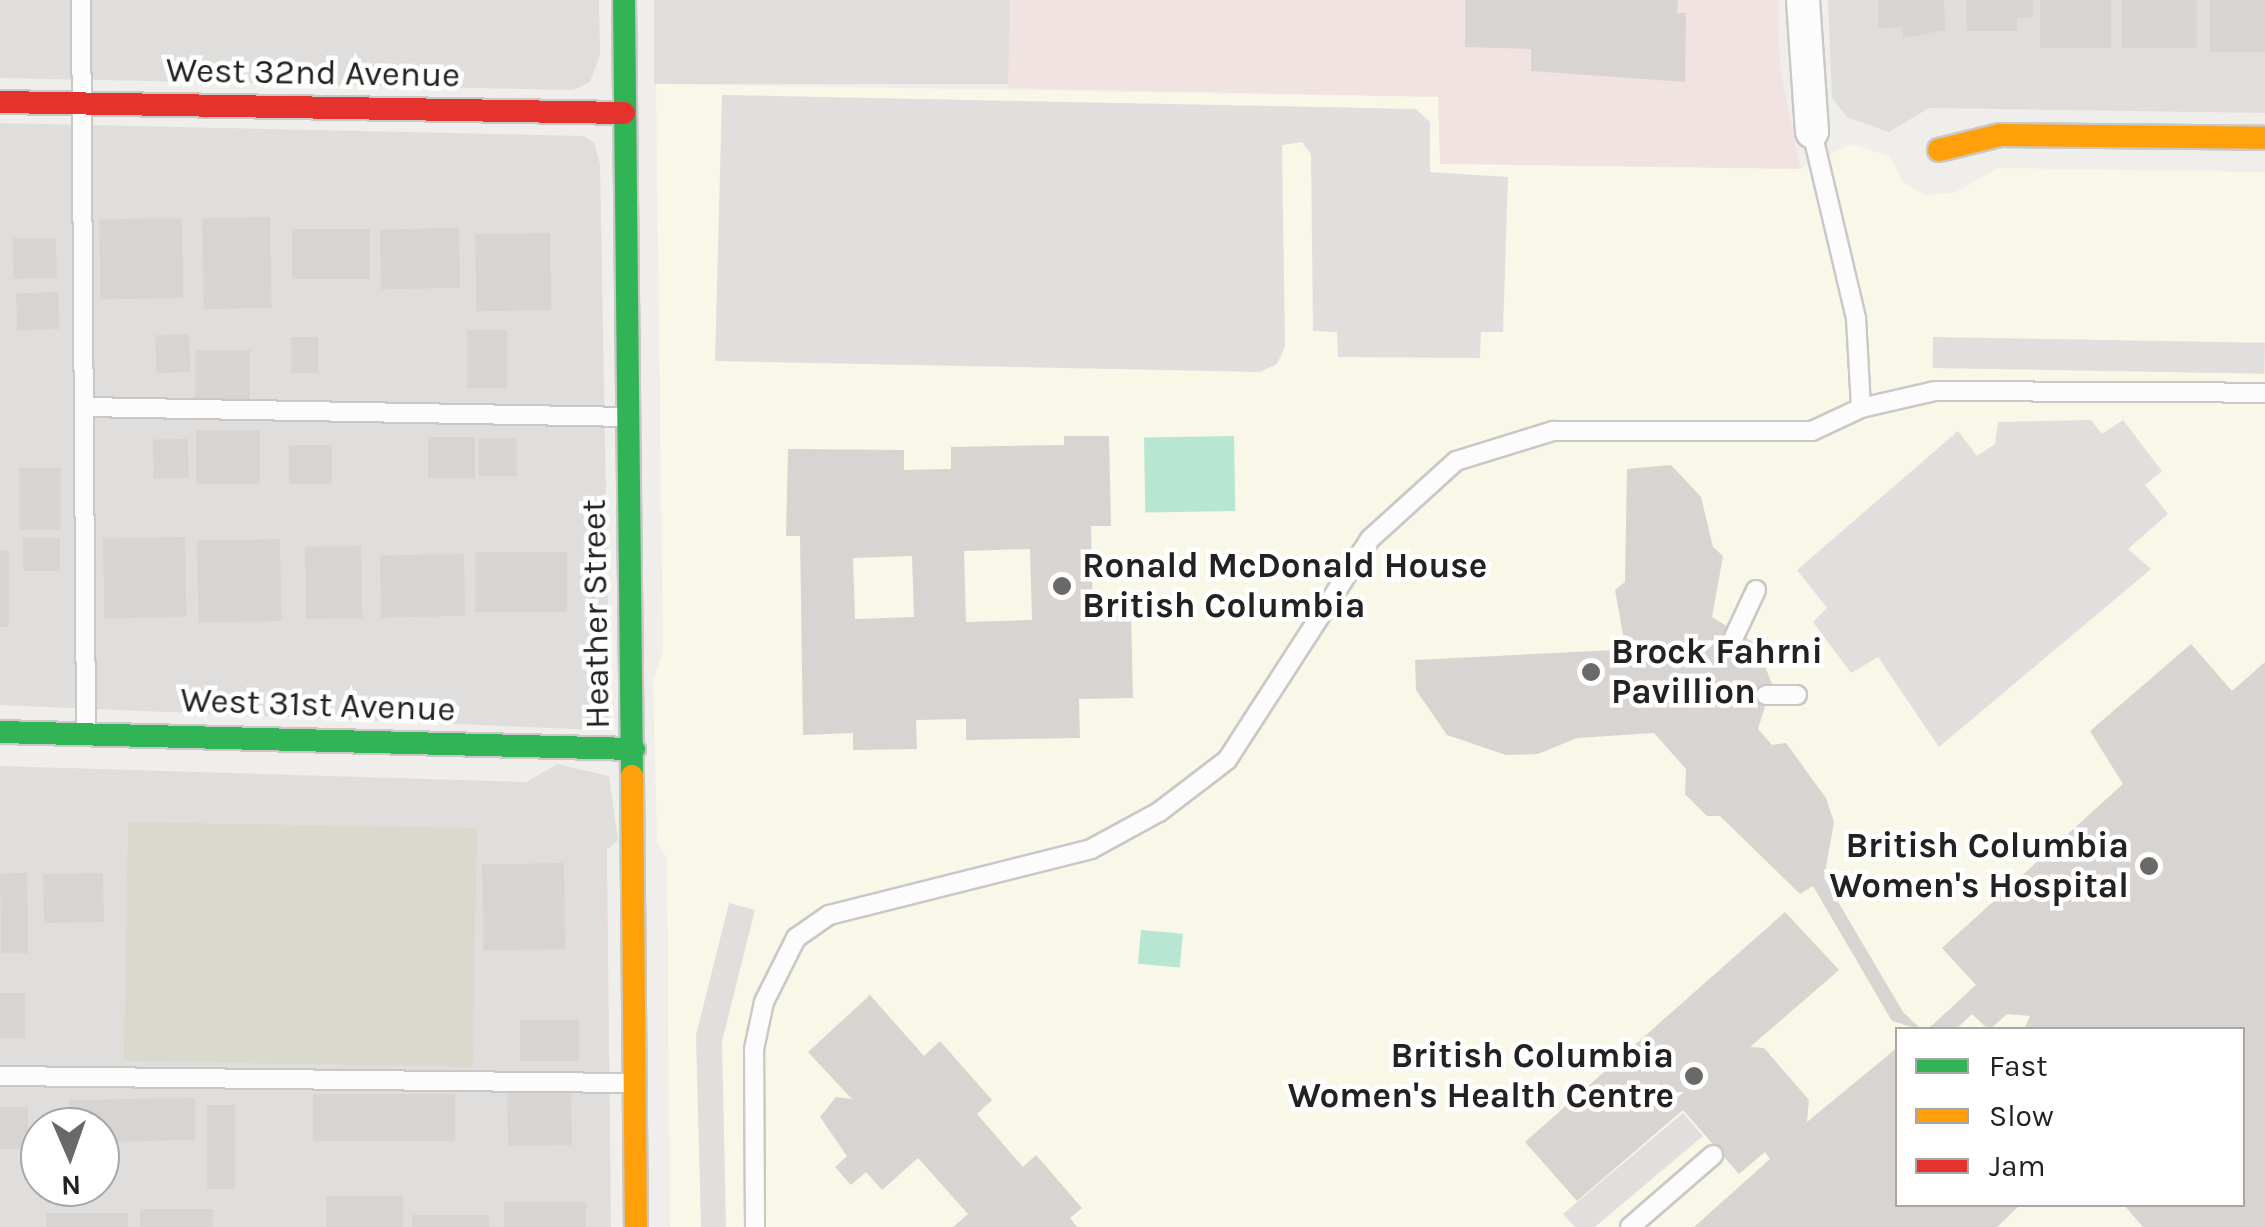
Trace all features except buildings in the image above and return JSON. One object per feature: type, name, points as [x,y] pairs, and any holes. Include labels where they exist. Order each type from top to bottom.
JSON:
[{"type":"street","name":"Heather Street","points":[[624,0],[636,1227]]},
{"type":"street","points":[[1803,0],[1812,132]]},
{"type":"street","name":"West 32nd Avenue","points":[[0,102],[624,112]]},
{"type":"street","points":[[1940,150],[2000,135],[2265,138]]},
{"type":"street","name":"West 31st Avenue","points":[[0,732],[634,749]]},
{"type":"lane","points":[[80,0],[86,734]]},
{"type":"lane","points":[[1812,132],[1856,318],[1861,408]]},
{"type":"lane","points":[[755,1227],[750,1129],[758,1024],[785,954],[812,925],[1077,853],[1159,812],[1227,760],[1370,539],[1456,461],[1553,431],[1812,431],[1861,408],[1992,387],[2265,393]]},
{"type":"lane","points":[[84,407],[628,417]]},
{"type":"lane","points":[[1734,636],[1756,590]]},
{"type":"lane","points":[[1766,696],[1797,695]]},
{"type":"lane","points":[[0,1076],[636,1083]]},
{"type":"lane","points":[[1630,1227],[1712,1155]]},
{"type":"shaded area","points":[[0,0],[599,0],[600,55],[590,82],[573,90],[0,78]]},
{"type":"shaded area","points":[[654,0],[1010,0],[1010,84],[654,84]]},
{"type":"shaded area","points":[[779,0],[930,0],[930,60],[779,60]]},
{"type":"shaded area","points":[[1010,0],[1778,0],[1780,67],[1800,169],[1440,164],[1437,97],[1008,88]]},
{"type":"shaded area","points":[[1828,0],[2265,0],[2265,113],[1929,108],[1889,132],[1847,117],[1832,98]]},
{"type":"shaded area","points":[[656,84],[1438,97],[1440,164],[1800,169],[1851,144],[1890,156],[1903,183],[1926,195],[1956,192],[1998,168],[2265,172],[2265,1227],[670,1227],[667,858],[657,842],[653,682],[663,651]]},
{"type":"shaded area","points":[[722,95],[1416,109],[1430,122],[1430,172],[1508,177],[1503,332],[1481,332],[1480,358],[1338,357],[1337,332],[1313,331],[1311,154],[1302,142],[1282,145],[1285,347],[1277,364],[1260,372],[715,361]]},
{"type":"shaded area","points":[[0,123],[584,136],[594,143],[600,164],[610,720],[600,730],[0,705]]},
{"type":"shaded area","points":[[1933,337],[2265,343],[2264,374],[1932,368]]},
{"type":"shaded area","points":[[2091,420],[2102,434],[2123,420],[2162,471],[2145,485],[2168,514],[2128,549],[2151,569],[1939,747],[1878,657],[1851,673],[1813,622],[1827,608],[1797,570],[1958,431],[1977,456],[1995,444],[1998,422]]},
{"type":"shaded area","points":[[557,764],[609,776],[618,840],[607,850],[611,1227],[0,1227],[0,766],[527,782]]},
{"type":"shaded area","points":[[128,822],[477,828],[473,1067],[124,1061]]},
{"type":"shaded area","points":[[729,903],[755,910],[722,1042],[726,1227],[701,1227],[696,1035]]},
{"type":"shaded area","points":[[1683,1113],[1703,1136],[1595,1227],[1575,1227],[1563,1214]]},
{"type":"green space","points":[[1234,436],[1235,511],[1145,513],[1144,438]]},
{"type":"green space","points":[[1141,930],[1183,934],[1180,968],[1138,964]]},
{"type":"traffic: fast","points":[[624,0],[632,776]]},
{"type":"traffic: fast","points":[[0,732],[634,749]]},
{"type":"traffic: slow","points":[[1939,150],[2000,135],[2265,138]]},
{"type":"traffic: slow","points":[[632,776],[636,1227]]},
{"type":"traffic: jam","points":[[0,102],[624,113]]},
{"type":"place","name":"Ronald McDonald House British Columbia","points":[[1062,586]]},
{"type":"place","name":"Brock Fahrni Pavillion","points":[[1591,672]]},
{"type":"place","name":"British Columbia Women's Hospital","points":[[2149,866]]},
{"type":"place","name":"British Columbia Women's Health Centre","points":[[1694,1076]]}]
